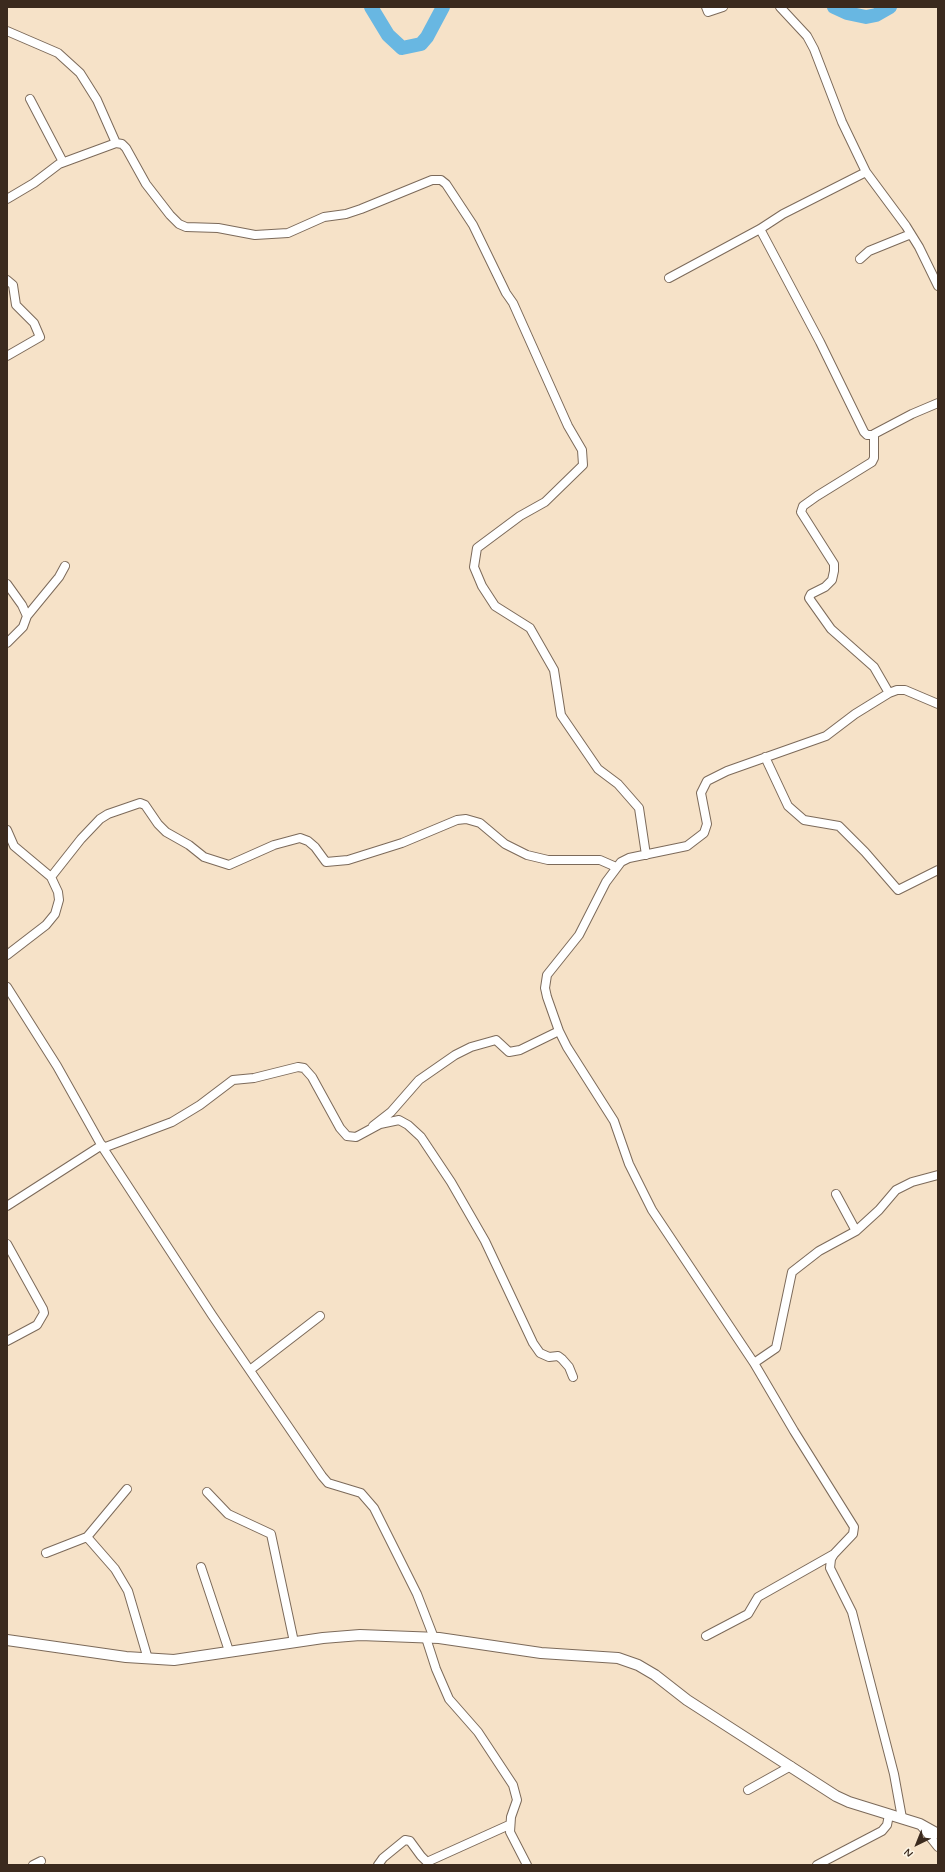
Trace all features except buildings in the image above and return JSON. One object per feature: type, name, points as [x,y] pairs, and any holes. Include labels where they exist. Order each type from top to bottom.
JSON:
[{"type":"street","points":[[706,7],[708,12],[723,7]]},
{"type":"street","points":[[780,7],[807,36],[814,49],[842,122],[866,172],[911,234],[938,286]]},
{"type":"street","points":[[7,31],[58,53],[80,74],[97,100],[116,143]]},
{"type":"street","points":[[30,99],[63,162]]},
{"type":"street","points":[[7,199],[34,183],[63,162],[116,143],[122,144],[126,148],[146,184],[170,215],[179,224],[186,227],[218,228],[256,236],[288,233],[324,217],[346,214],[361,209],[432,180],[441,180],[446,184],[473,225],[506,293],[513,303],[568,426],[582,450],[583,465],[545,502],[520,516],[478,548],[474,568],[482,586],[495,606],[530,628],[554,670],[561,715],[598,769],[618,784],[639,808],[646,855]]},
{"type":"street","points":[[669,278],[760,229],[783,214],[866,172]]},
{"type":"street","points":[[760,229],[818,338],[864,432],[873,435],[912,414],[938,403]]},
{"type":"street","points":[[860,259],[869,251],[911,234]]},
{"type":"street","points":[[7,280],[13,285],[16,305],[34,324],[40,337],[7,356]]},
{"type":"street","points":[[873,435],[874,458],[872,461],[803,506],[801,512],[834,564],[832,580],[826,586],[810,594],[809,598],[831,629],[874,667],[889,693]]},
{"type":"street","points":[[7,643],[23,627],[27,616],[59,577],[65,566]]},
{"type":"street","points":[[7,584],[22,605],[27,616]]},
{"type":"street","points":[[902,1818],[894,1774],[852,1612],[830,1568],[831,1559],[853,1534],[854,1527],[794,1431],[754,1362],[652,1210],[634,1175],[614,1121],[567,1047],[559,1030],[545,988],[547,976],[579,935],[606,882],[616,867],[625,860],[683,847],[700,837],[707,824],[701,792],[707,781],[727,771],[826,736],[855,714],[889,693],[897,690],[905,690],[938,704]]},
{"type":"street","points":[[765,757],[788,806],[804,820],[839,826],[865,852],[898,890],[938,870]]},
{"type":"street","points":[[51,877],[81,839],[100,820],[118,810],[140,803],[145,805],[158,824],[166,832],[189,845],[204,857],[229,865],[274,845],[300,838],[315,846],[326,862],[348,860],[402,843],[456,820],[466,819],[480,823],[505,844],[527,855],[548,860],[600,860],[616,867]]},
{"type":"street","points":[[7,830],[14,846],[51,877],[58,892],[55,914],[46,925],[7,955]]},
{"type":"street","points":[[7,987],[57,1066],[102,1146],[212,1315],[324,1479],[328,1483],[361,1493],[374,1508],[417,1594],[430,1638],[436,1669],[449,1699],[478,1732],[513,1785],[517,1800],[510,1825],[512,1840],[527,1865]]},
{"type":"street","points":[[7,1206],[102,1146],[172,1122],[233,1080],[254,1078],[300,1067],[308,1070],[336,1121],[347,1136],[356,1137],[391,1112],[419,1080],[455,1055],[471,1046],[496,1040],[509,1052],[520,1050],[559,1030]]},
{"type":"street","points":[[373,1126],[399,1120],[408,1125],[424,1141],[451,1182],[485,1241],[533,1343],[540,1353],[549,1357],[558,1356],[562,1359],[569,1367],[573,1377]]},
{"type":"street","points":[[754,1362],[776,1348],[792,1272],[819,1252],[856,1231],[879,1210],[889,1196],[896,1190],[912,1182],[938,1175]]},
{"type":"street","points":[[836,1194],[856,1231]]},
{"type":"street","points":[[7,1244],[43,1308],[44,1313],[37,1325],[7,1341]]},
{"type":"street","points":[[250,1370],[320,1316]]},
{"type":"street","points":[[46,1553],[87,1538],[127,1489]]},
{"type":"street","points":[[207,1492],[228,1514],[271,1534],[294,1642]]},
{"type":"street","points":[[87,1538],[112,1565],[128,1591],[148,1659]]},
{"type":"street","points":[[706,1636],[748,1614],[754,1601],[761,1595],[834,1554]]},
{"type":"street","points":[[202,1567],[229,1651]]},
{"type":"street","points":[[7,1640],[148,1659],[181,1659],[229,1651],[345,1636],[430,1638],[465,1641],[528,1652],[625,1660],[655,1675],[687,1700],[842,1799],[920,1824],[938,1834]]},
{"type":"street","points":[[748,1790],[791,1766]]},
{"type":"street","points":[[817,1865],[882,1831],[887,1826],[889,1815]]},
{"type":"street","points":[[920,1824],[938,1847]]},
{"type":"street","points":[[378,1865],[383,1858],[405,1840],[410,1841],[427,1862],[510,1825]]},
{"type":"street","points":[[33,1865],[41,1861]]},
{"type":"waterway","points":[[371,7],[388,35],[402,48],[421,44],[427,37],[443,7]]},
{"type":"waterway","points":[[834,7],[847,13],[866,17],[876,15],[890,7]]}]
